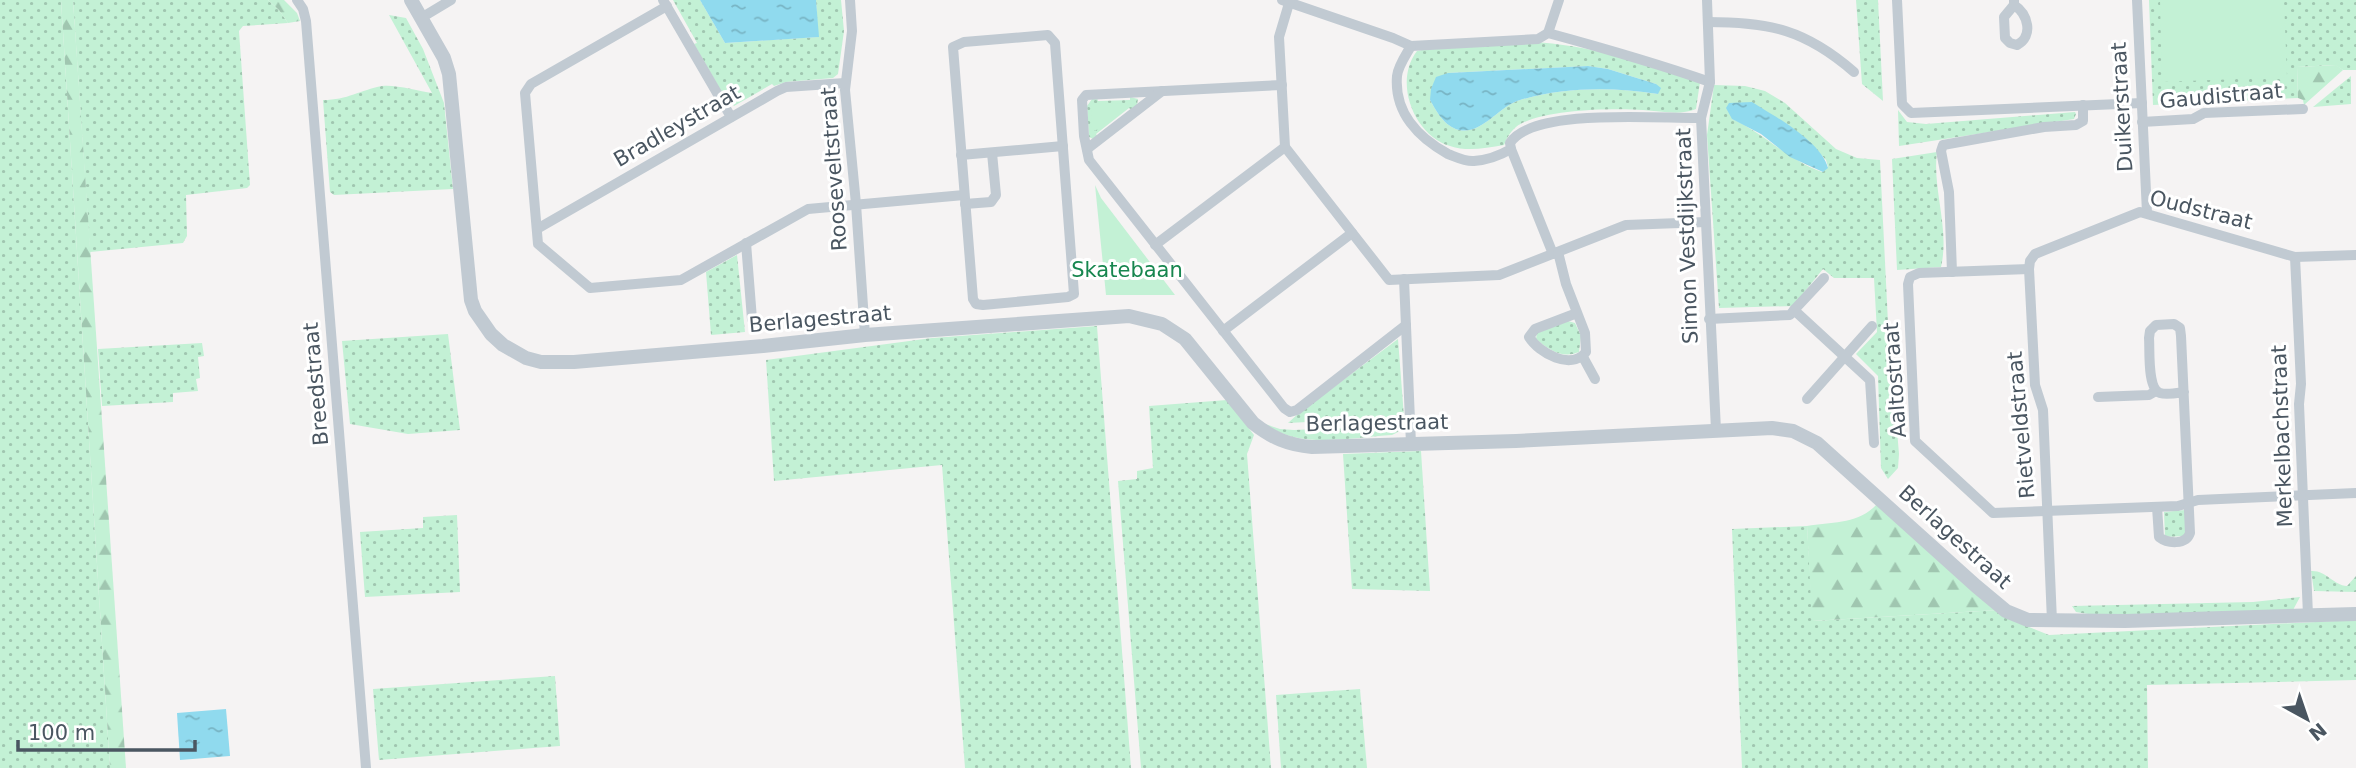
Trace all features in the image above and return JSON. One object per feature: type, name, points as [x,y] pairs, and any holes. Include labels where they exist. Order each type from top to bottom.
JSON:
[{"type":"street","name":"Breedstraat","points":[[297,0],[306,21],[366,768]]},
{"type":"street","name":"Berlagestraat","points":[[411,0],[444,58],[450,80],[471,300],[475,311],[491,334],[503,345],[526,358],[541,362],[562,362],[1113,316],[1146,319],[1185,339],[1253,423],[1287,444],[1312,447],[1411,444],[1772,428],[1804,435],[1849,470],[2006,611],[2028,620],[2356,614]]},
{"type":"street","points":[[421,18],[451,0]]},
{"type":"street","name":"Rooseveltstraat","points":[[849,0],[852,31],[845,83],[865,335]]},
{"type":"street","points":[[1559,0],[1548,33],[1538,39],[1411,46],[1287,1],[1279,37],[1285,147],[1389,280],[1499,275],[1626,225],[1706,222]]},
{"type":"street","name":"Simon Vestdijkstraat","points":[[1707,0],[1710,82],[1701,118],[1716,430]]},
{"type":"street","points":[[1897,0],[1902,104],[1911,113],[2142,103]]},
{"type":"street","name":"Duikerstraat","points":[[2137,0],[2147,213]]},
{"type":"street","points":[[732,117],[665,3],[531,84],[525,93],[538,244],[590,288],[681,280],[808,209],[856,204],[965,200],[991,202],[996,195],[992,153]]},
{"type":"street","points":[[1708,22],[1757,23],[1791,32],[1826,50],[1854,72]]},
{"type":"street","points":[[1548,33],[1634,55],[1710,82]]},
{"type":"street","points":[[1044,35],[1051,37],[1055,43],[1063,146],[1074,294],[976,304],[973,299],[953,47],[964,42],[1044,35]]},
{"type":"street","points":[[1411,46],[1397,74],[1402,110],[1415,131],[1432,145],[1472,162],[1497,157],[1511,149]]},
{"type":"street","name":"Bradleystraat","points":[[537,229],[786,87],[845,83]]},
{"type":"street","points":[[1282,85],[1093,94],[1084,97],[1082,100],[1089,160],[1284,408],[1290,412],[1297,410],[1406,325]]},
{"type":"street","points":[[1087,149],[1163,90]]},
{"type":"street","points":[[1952,272],[1949,192],[1941,151],[1943,145],[2044,127],[2076,125],[2083,121],[2082,105]]},
{"type":"street","name":"Gaudistraat","points":[[2143,122],[2193,119],[2204,113],[2303,109]]},
{"type":"street","points":[[1577,313],[1535,329],[1529,337],[1537,347],[1566,360],[1583,357],[1587,348],[1587,339],[1555,253],[1510,143],[1521,132],[1565,120],[1605,116],[1701,118]]},
{"type":"street","points":[[961,155],[1063,146]]},
{"type":"street","points":[[1156,245],[1227,188],[1236,185],[1285,147]]},
{"type":"street","name":"Oudstraat","points":[[2029,269],[2035,254],[2046,248],[2134,214],[2147,213],[2295,257],[2356,255]]},
{"type":"street","points":[[1223,331],[1352,233]]},
{"type":"street","points":[[746,243],[752,319]]},
{"type":"street","name":"Merkelbachstraat","points":[[2295,257],[2308,615]]},
{"type":"street","name":"Aaltostraat","points":[[2029,269],[1919,273],[1910,277],[1908,284],[1916,441],[1993,513],[2157,507],[2199,500],[2356,493]]},
{"type":"street","name":"Rietveldstraat","points":[[2029,269],[2035,385],[2043,410],[2052,621]]},
{"type":"street","points":[[1709,319],[1790,315],[1824,278]]},
{"type":"street","points":[[1404,279],[1411,444]]},
{"type":"street","points":[[1794,310],[1870,380],[1874,443]]},
{"type":"street","points":[[2157,507],[2159,537],[2166,542],[2189,538],[2189,503],[2180,328],[2174,324],[2156,325],[2150,331],[2151,382],[2156,391],[2161,393],[2183,392]]},
{"type":"street","points":[[1807,399],[1871,326]]},
{"type":"street","points":[[1583,357],[1595,379]]},
{"type":"street","points":[[2098,397],[2149,395],[2156,391]]},
{"type":"green space","points":[[0,0],[61,0],[110,768],[0,768]]},
{"type":"green space","points":[[61,0],[73,0],[126,768],[110,768]]},
{"type":"green space","points":[[73,0],[268,0],[288,23],[243,26],[239,31],[250,185],[247,188],[186,195],[187,236],[183,243],[90,252]]},
{"type":"green space","points":[[268,0],[284,0],[297,13],[300,21],[288,23]]},
{"type":"green space","points":[[673,0],[700,0],[725,43],[818,37],[816,0],[841,0],[844,31],[838,74],[833,78],[786,82],[774,86],[772,84],[734,106],[727,101],[694,44],[697,43]]},
{"type":"green space","points":[[1856,0],[1878,0],[1883,101],[1862,84]]},
{"type":"green space","points":[[2149,0],[2356,0],[2356,70],[2343,70],[2335,65],[2297,67],[2298,98],[2153,105]]},
{"type":"green space","points":[[2160,0],[2284,0],[2287,77],[2162,82]]},
{"type":"green space","points":[[389,15],[406,18],[423,49],[444,103],[453,189],[334,195],[330,192],[323,100],[387,86],[432,93]]},
{"type":"green space","points":[[1530,42],[1595,51],[1700,82],[1696,109],[1677,113],[1614,109],[1558,113],[1541,116],[1516,127],[1504,145],[1477,149],[1457,148],[1437,140],[1426,131],[1417,119],[1407,92],[1410,64],[1417,51]],"holes":[[[1588,66],[1608,69],[1656,84],[1658,94],[1589,90],[1537,96],[1512,103],[1483,124],[1467,130],[1459,130],[1449,125],[1430,100],[1448,73]]]},
{"type":"green space","points":[[2336,65],[2343,70],[2304,105],[2303,100],[2298,98],[2297,67]]},
{"type":"green space","points":[[2351,76],[2351,104],[2313,107]]},
{"type":"green space","points":[[1714,85],[1745,86],[1765,91],[1785,103],[1836,149],[1857,158],[1880,160],[1888,323],[1899,454],[1898,468],[1888,479],[1881,468],[1878,376],[1856,354],[1877,332],[1874,278],[1834,278],[1823,269],[1793,306],[1719,308],[1707,135]],"holes":[[[1732,119],[1787,125],[1809,142],[1826,160],[1828,167],[1822,172],[1810,167]]]},
{"type":"green space","points":[[1130,97],[1138,99],[1132,110],[1129,108],[1096,134],[1098,137],[1089,137],[1087,106],[1092,99],[1130,100]]},
{"type":"green space","points":[[1122,103],[1122,110],[1095,131],[1092,128],[1091,104]]},
{"type":"green space","points":[[1898,110],[1907,122],[1926,124],[2076,114],[2074,119],[1899,146]]},
{"type":"green space","points":[[1937,152],[1943,238],[1941,267],[1897,270],[1892,159]]},
{"type":"green space","name":"Skatebaan","points":[[1095,185],[1101,198],[1175,295],[1106,295]]},
{"type":"green space","points":[[737,255],[745,332],[711,335],[706,272]]},
{"type":"green space","points":[[1568,321],[1575,323],[1581,336],[1579,352],[1556,352],[1536,339],[1537,333]]},
{"type":"green space","points":[[1097,326],[1131,768],[965,768],[942,465],[774,481],[766,360],[932,338]]},
{"type":"green space","points":[[448,334],[460,430],[408,434],[350,424],[342,341]]},
{"type":"green space","points":[[1398,339],[1404,417],[1288,423],[1299,413]]},
{"type":"green space","points":[[202,343],[204,356],[198,357],[198,391],[173,393],[173,402],[102,406],[98,349]]},
{"type":"green space","points":[[1227,400],[1254,435],[1247,454],[1271,768],[1141,768],[1118,481],[1137,479],[1137,471],[1153,468],[1149,406]]},
{"type":"green space","points":[[1265,424],[1294,430],[1402,425],[1398,432],[1392,435],[1327,440],[1294,437]]},
{"type":"green space","points":[[1421,451],[1430,591],[1352,589],[1343,454]]},
{"type":"green space","points":[[1877,504],[1998,610],[1812,621],[1807,526],[1854,519]]},
{"type":"green space","points":[[2185,510],[2185,536],[2165,537],[2164,512]]},
{"type":"green space","points":[[457,515],[460,592],[365,597],[360,532],[423,528],[423,517]]},
{"type":"green space","points":[[1807,526],[1813,621],[1998,610],[2049,635],[2356,620],[2356,680],[2147,685],[2148,768],[1742,768],[1732,529]]},
{"type":"green space","points":[[2311,571],[2347,586],[2356,576],[2356,592],[2314,591]]},
{"type":"green space","points":[[2300,597],[2293,610],[2229,614],[2094,615],[2076,612],[2072,606],[2253,602]]},
{"type":"green space","points":[[555,676],[560,746],[379,760],[373,689]]},
{"type":"green space","points":[[1360,689],[1367,768],[1281,768],[1276,695]]},
{"type":"water","points":[[700,0],[816,0],[819,37],[725,43]]},
{"type":"water","points":[[1588,66],[1608,69],[1661,88],[1658,94],[1589,90],[1537,96],[1512,103],[1483,124],[1467,130],[1459,130],[1449,125],[1430,100],[1436,77],[1448,73]]},
{"type":"water","points":[[1752,102],[1807,139],[1824,158],[1828,168],[1823,172],[1790,157],[1761,134],[1732,119],[1726,108],[1729,103]]},
{"type":"water","points":[[226,709],[230,756],[180,760],[177,713]]}]
